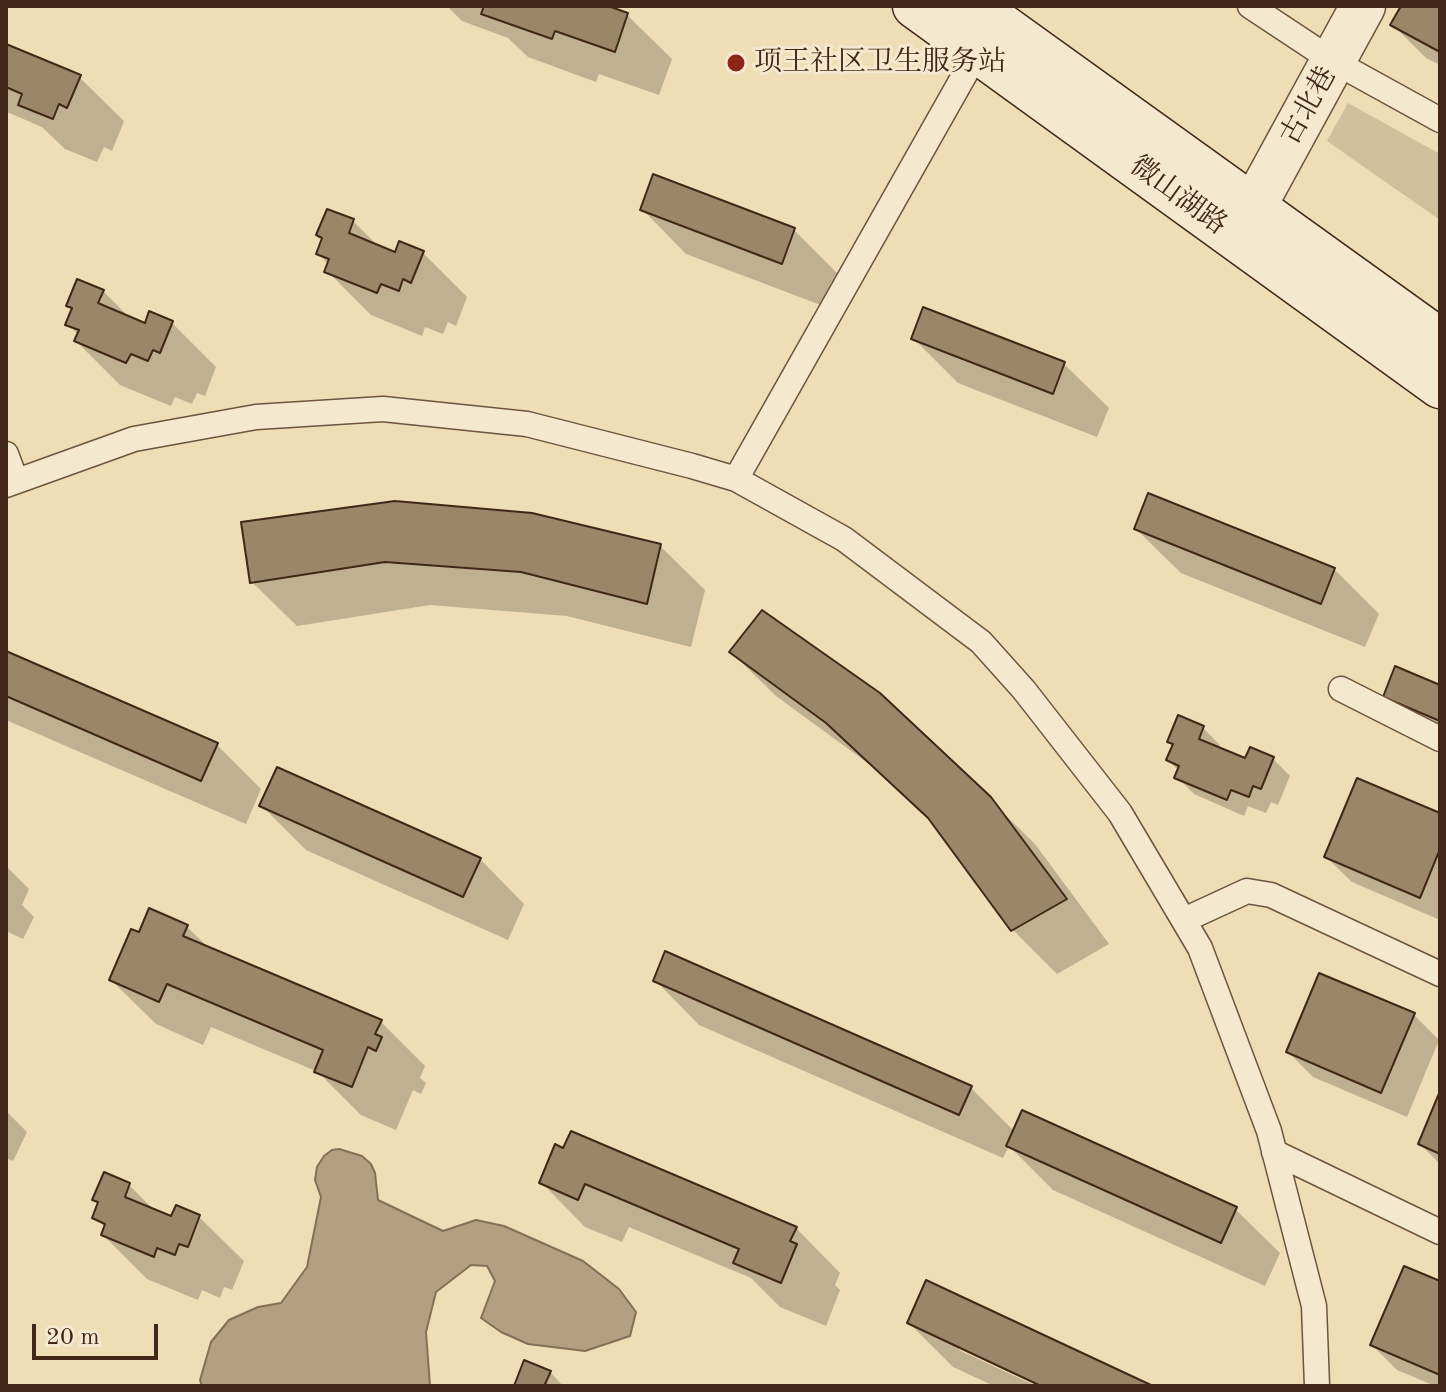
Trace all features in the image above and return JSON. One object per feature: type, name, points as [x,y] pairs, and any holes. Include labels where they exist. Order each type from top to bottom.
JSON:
[{"type":"street","name":"微山湖路","points":[[915,6],[1440,386]]},
{"type":"street","name":"微山湖路","points":[[974,6],[1440,341]]},
{"type":"street","name":"古北巷","points":[[1254,206],[1363,6]]},
{"type":"lane","points":[[1250,6],[1333,61],[1440,120]]},
{"type":"lane","points":[[736,479],[978,51]]},
{"type":"lane","points":[[6,454],[11,483],[134,439],[256,417],[383,409],[527,424],[736,479],[844,539],[981,642],[1024,690],[1120,813],[1200,948],[1269,1131],[1314,1306],[1317,1386]]},
{"type":"lane","points":[[1341,689],[1440,739]]},
{"type":"lane","points":[[1184,920],[1247,891],[1271,895],[1440,974]]},
{"type":"lane","points":[[1274,1152],[1440,1232]]},
{"type":"shaded area","points":[[1348,103],[1440,154],[1440,220],[1327,141]]},
{"type":"shaded area","points":[[339,1149],[362,1156],[371,1164],[378,1200],[443,1231],[476,1220],[504,1226],[583,1261],[619,1289],[636,1312],[630,1336],[585,1351],[528,1344],[501,1332],[481,1318],[495,1281],[487,1266],[471,1265],[436,1292],[426,1332],[430,1386],[202,1386],[200,1380],[211,1342],[229,1320],[258,1307],[281,1303],[307,1267],[321,1197],[315,1180],[317,1167],[324,1156]]},
{"type":"building","points":[[484,6],[608,6],[628,13],[615,52],[555,31],[552,39],[481,14]]},
{"type":"building","points":[[1401,6],[1440,6],[1440,52],[1390,25]]},
{"type":"building","points":[[6,44],[81,75],[67,108],[59,104],[53,119],[18,105],[22,94],[6,87]]},
{"type":"building","points":[[653,174],[795,228],[782,264],[640,210]]},
{"type":"building","points":[[327,209],[354,219],[349,233],[395,252],[399,241],[424,251],[411,283],[403,279],[399,291],[381,284],[377,293],[324,272],[329,259],[316,254],[322,238],[316,235]]},
{"type":"building","points":[[77,279],[104,290],[98,303],[145,323],[149,311],[173,321],[160,353],[153,350],[148,361],[131,354],[126,363],[74,341],[79,330],[65,325],[72,308],[66,306]]},
{"type":"building","points":[[923,307],[1065,362],[1053,394],[911,339]]},
{"type":"building","points":[[1148,493],[1335,568],[1321,604],[1134,529]]},
{"type":"building","points":[[395,501],[532,513],[661,544],[647,604],[521,572],[385,562],[250,583],[241,522]]},
{"type":"building","points":[[762,610],[880,693],[991,797],[1067,899],[1011,931],[928,818],[826,723],[729,652]]},
{"type":"building","points":[[6,651],[218,743],[201,781],[6,696]]},
{"type":"building","points":[[1395,666],[1440,685],[1440,721],[1383,697]]},
{"type":"building","points":[[1178,715],[1204,726],[1199,739],[1245,758],[1250,747],[1274,757],[1261,789],[1253,786],[1249,797],[1231,790],[1227,800],[1174,778],[1179,766],[1166,760],[1173,744],[1167,742]]},
{"type":"building","points":[[277,767],[481,858],[463,897],[259,806]]},
{"type":"building","points":[[1357,778],[1440,813],[1440,849],[1420,898],[1324,857]]},
{"type":"building","points":[[149,908],[188,925],[183,936],[382,1020],[375,1034],[382,1037],[376,1051],[368,1047],[352,1087],[314,1072],[323,1050],[167,984],[159,1002],[109,980],[131,929],[139,932]]},
{"type":"building","points":[[665,951],[972,1086],[959,1115],[653,981]]},
{"type":"building","points":[[1319,973],[1415,1013],[1381,1093],[1286,1052]]},
{"type":"building","points":[[1440,1091],[1440,1154],[1418,1144]]},
{"type":"building","points":[[1022,1110],[1237,1207],[1221,1243],[1006,1146]]},
{"type":"building","points":[[571,1131],[797,1227],[790,1241],[797,1244],[781,1283],[733,1263],[739,1249],[585,1184],[578,1200],[539,1183],[555,1144],[563,1148]]},
{"type":"building","points":[[104,1172],[130,1183],[125,1197],[171,1216],[176,1205],[200,1215],[188,1247],[179,1244],[175,1255],[157,1248],[154,1257],[101,1235],[105,1224],[92,1218],[98,1202],[92,1200]]},
{"type":"building","points":[[1404,1266],[1440,1281],[1440,1375],[1370,1345]]},
{"type":"building","points":[[926,1280],[1153,1386],[1041,1386],[907,1323]]},
{"type":"building","points":[[524,1360],[551,1371],[545,1384],[549,1386],[514,1386]]},
{"type":"place","name":"项王社区卫生服务站","points":[[736,63]]}]
